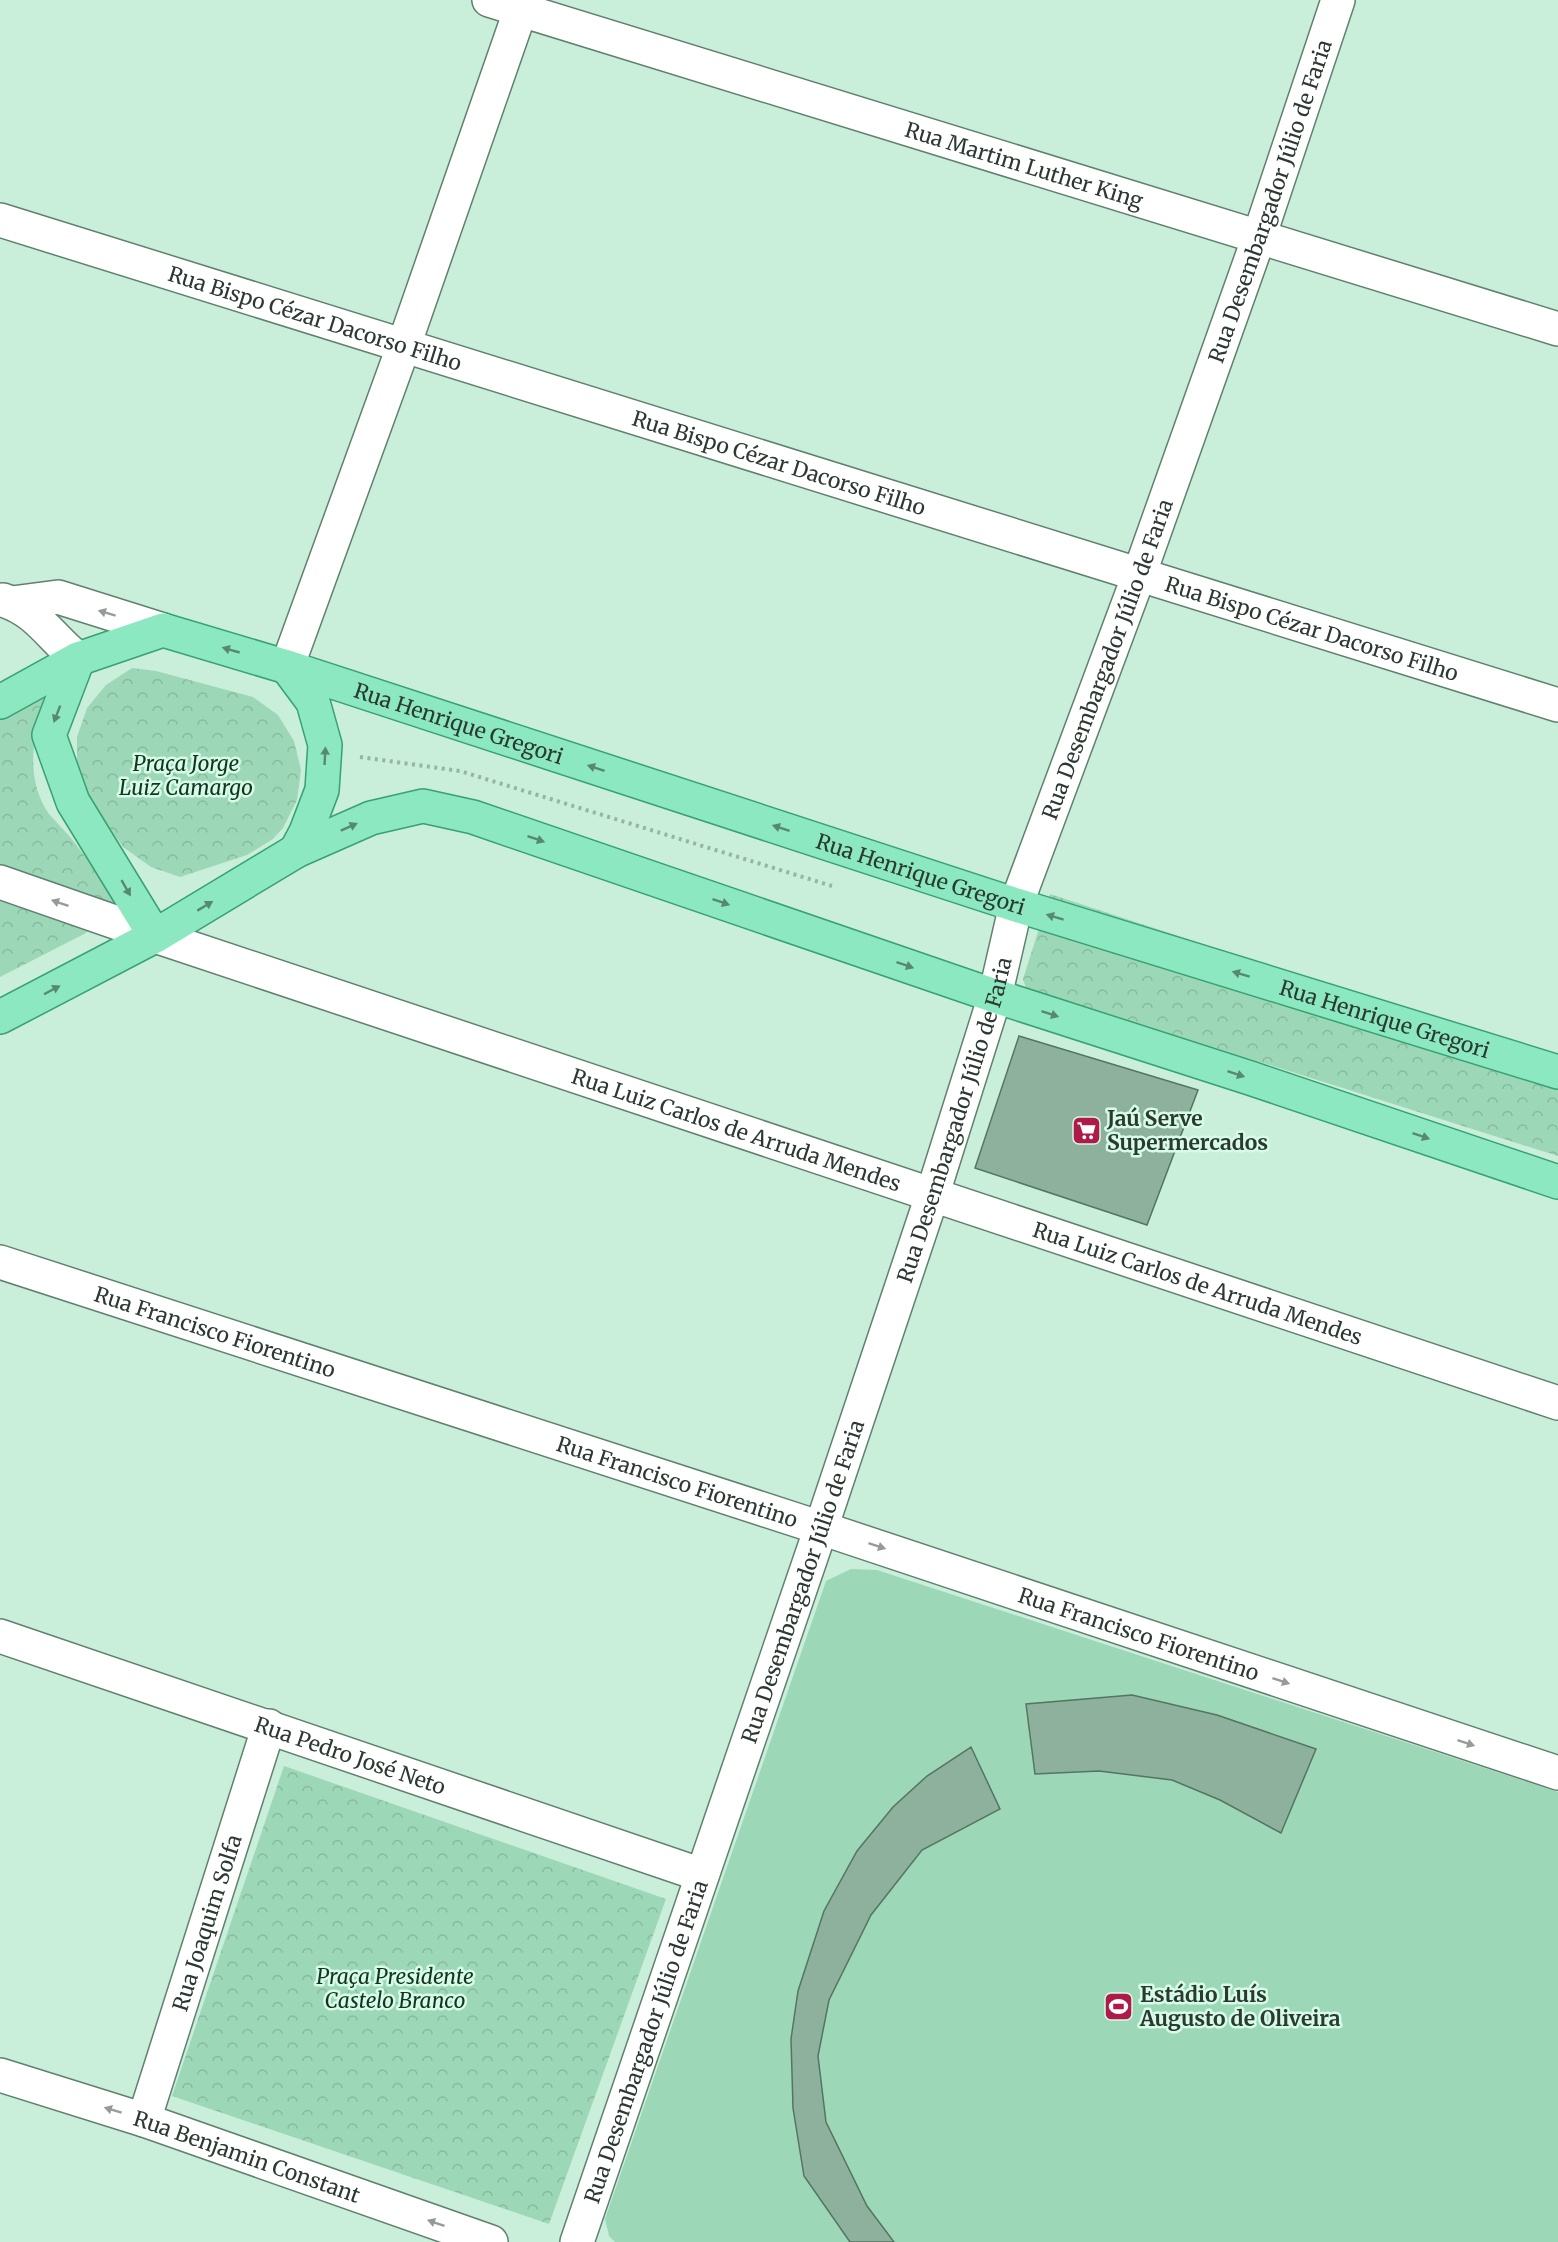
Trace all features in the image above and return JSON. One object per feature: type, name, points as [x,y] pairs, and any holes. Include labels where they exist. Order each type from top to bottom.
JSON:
[{"type":"main road","name":"Rua Henrique Gregori","points":[[163,630],[287,667],[1016,905],[1558,1072]]},
{"type":"main road","points":[[0,702],[78,659],[163,630]]},
{"type":"main road","points":[[78,659],[49,735],[73,802],[154,936]]},
{"type":"main road","points":[[287,667],[313,702],[325,745],[322,790],[296,851]]},
{"type":"main road","points":[[0,1017],[154,936],[296,851],[371,818],[423,806],[473,818],[995,996],[1250,1078],[1558,1182]]},
{"type":"street","name":"Rua Martim Luther King","points":[[489,0],[522,5],[1558,329]]},
{"type":"street","name":"Rua Desembargador Júlio de Faria","points":[[577,2242],[932,1196],[995,996],[1016,905],[1139,575],[1259,237],[1338,0]]},
{"type":"street","points":[[287,667],[404,345],[522,5]]},
{"type":"street","name":"Rua Bispo Cézar Dacorso Filho","points":[[0,220],[1558,705]]},
{"type":"street","points":[[6,601],[58,597],[163,630]]},
{"type":"street","points":[[6,601],[42,622],[61,646],[78,659]]},
{"type":"street","name":"Rua Luiz Carlos de Arruda Mendes","points":[[0,882],[154,936],[1558,1403]]},
{"type":"street","name":"Rua Francisco Fiorentino","points":[[0,1262],[821,1528],[1558,1773]]},
{"type":"street","name":"Rua Pedro José Neto","points":[[0,1635],[702,1875]]},
{"type":"street","name":"Rua Joaquim Solfa","points":[[144,2120],[268,1726]]},
{"type":"street","name":"Rua Benjamin Constant","points":[[0,2075],[144,2120],[491,2242]]},
{"type":"green space","name":"Praça Jorge Luiz Camargo","points":[[132,668],[156,671],[253,697],[278,715],[294,741],[301,770],[297,800],[283,828],[273,839],[247,855],[180,877],[151,867],[123,847],[81,782],[77,767],[77,737],[87,708],[106,685]]},
{"type":"green space","name":"Praça Jorge Luiz Camargo","points":[[31,699],[46,699],[37,727],[33,757],[36,787],[41,801],[96,871],[119,905],[113,914],[0,874],[0,715]]},
{"type":"green space","points":[[0,890],[94,927],[0,977]]},
{"type":"green space","points":[[1050,894],[1558,1060],[1558,1156],[1026,988],[1023,979]]},
{"type":"green space","name":"Estádio Luís Augusto de Oliveira","points":[[851,1569],[877,1570],[1558,1792],[1558,2242],[615,2242],[609,2236],[605,2219],[826,1581]]},
{"type":"green space","name":"Praça Presidente Castelo Branco","points":[[284,1766],[666,1899],[549,2224],[172,2096]]},
{"type":"building","points":[[1019,1036],[1198,1090],[1147,1225],[975,1168]]},
{"type":"building","points":[[1132,1695],[1217,1715],[1316,1749],[1281,1833],[1220,1800],[1172,1780],[1099,1771],[1035,1774],[1026,1704]]},
{"type":"building","points":[[971,1747],[1000,1809],[922,1850],[871,1915],[829,2000],[818,2056],[826,2122],[867,2206],[894,2242],[850,2242],[804,2176],[793,2108],[791,2039],[798,1991],[824,1911],[857,1851],[893,1807],[927,1776]]},
{"type":"place","name":"Jaú Serve Supermercados","points":[[1086,1130]]},
{"type":"place","name":"Estádio Luís Augusto de Oliveira","points":[[1119,2006]]}]
